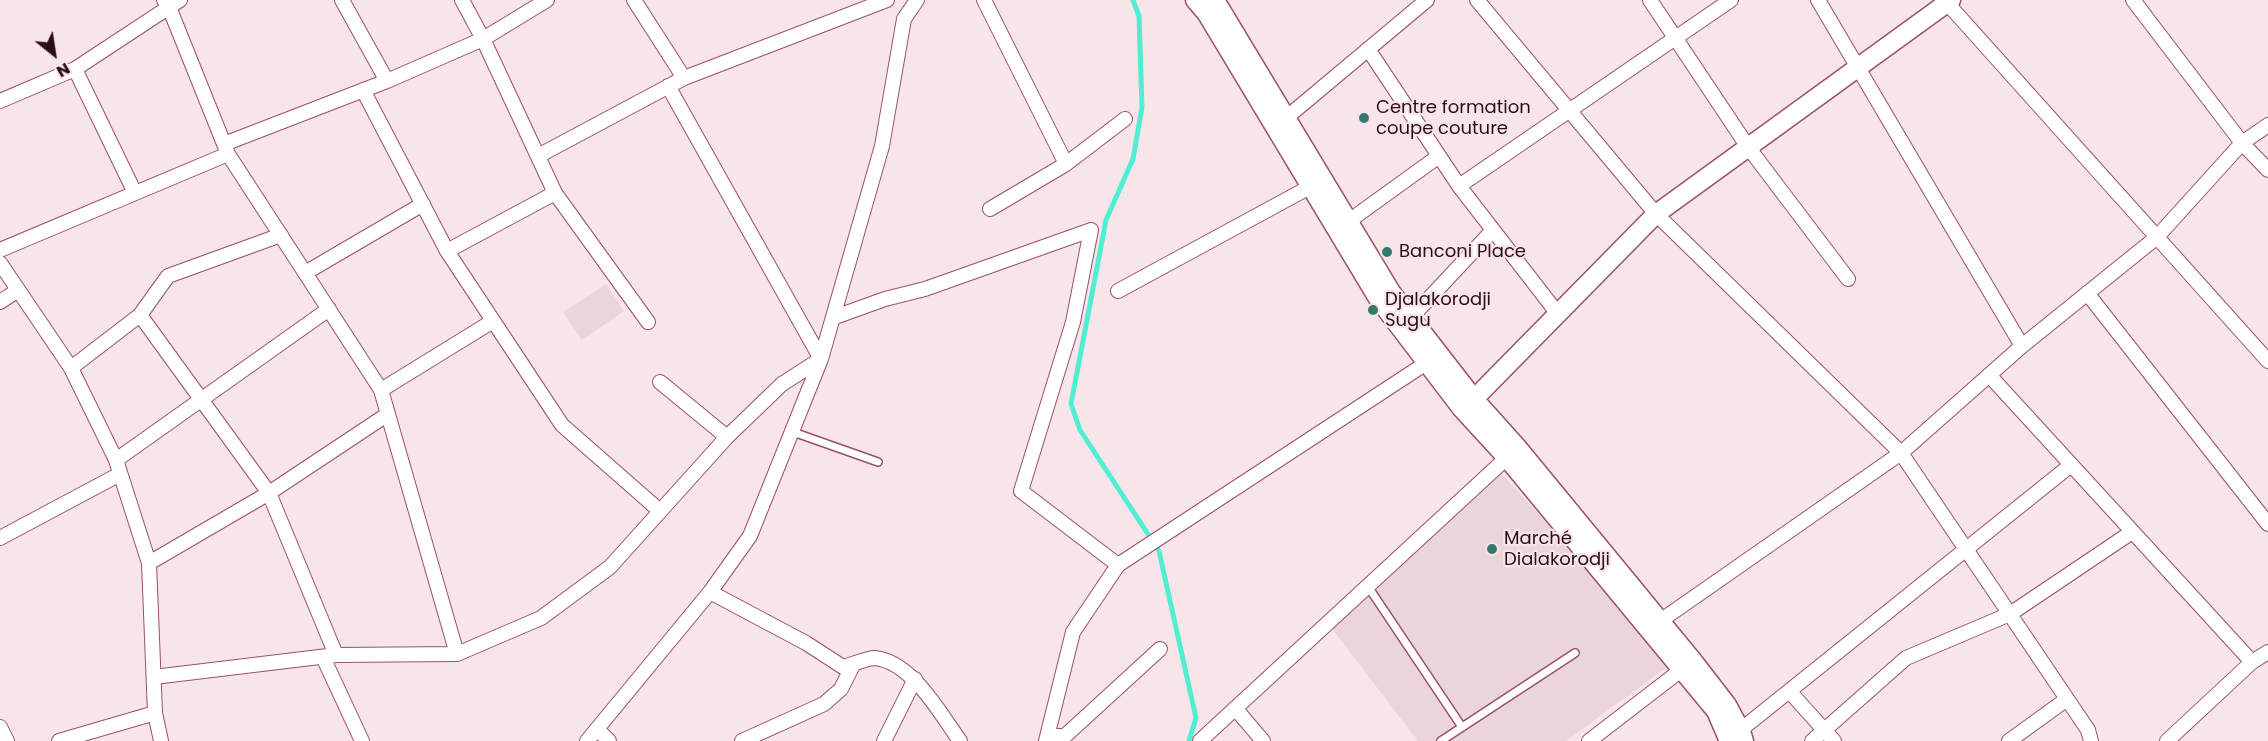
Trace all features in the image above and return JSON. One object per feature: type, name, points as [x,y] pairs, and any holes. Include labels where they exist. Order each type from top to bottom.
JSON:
[{"type":"main road","points":[[1195,0],[1317,183],[1348,221],[1391,292],[1406,323],[1468,404],[1512,453],[1688,666],[1734,739]]},
{"type":"main road","points":[[1215,0],[1286,118],[1317,183],[1379,300],[1406,323]]},
{"type":"main road","points":[[1468,404],[1656,214],[1949,2]]},
{"type":"street","points":[[342,0],[387,81]]},
{"type":"street","points":[[462,0],[483,39],[555,193],[648,322]]},
{"type":"street","points":[[0,250],[135,193],[226,149],[483,39],[547,0]]},
{"type":"street","points":[[634,0],[684,78]]},
{"type":"street","points":[[538,156],[684,78],[887,0]]},
{"type":"street","points":[[587,741],[710,592],[750,536],[793,432],[835,317],[882,146],[904,18],[917,0]]},
{"type":"street","points":[[984,0],[1066,164]]},
{"type":"street","points":[[1286,118],[1427,0]]},
{"type":"street","points":[[1477,0],[1656,214],[1901,453],[2088,730],[2091,741]]},
{"type":"street","points":[[1650,0],[1748,147],[1848,279]]},
{"type":"street","points":[[1459,186],[1731,0]]},
{"type":"street","points":[[1818,0],[2022,346]]},
{"type":"street","points":[[2133,0],[2242,143],[2268,170]]},
{"type":"street","points":[[0,101],[75,69],[171,2],[226,149],[381,390],[457,654]]},
{"type":"street","points":[[1949,2],[2268,361]]},
{"type":"street","points":[[1368,50],[1459,186],[1558,314]]},
{"type":"street","points":[[75,69],[135,193]]},
{"type":"street","points":[[668,86],[821,358]]},
{"type":"street","points":[[363,90],[447,251],[562,425],[660,511]]},
{"type":"street","points":[[990,209],[1066,164],[1125,119]]},
{"type":"street","points":[[1655,625],[1901,453],[2022,346],[2157,237],[2242,143],[2268,124]]},
{"type":"street","points":[[1348,221],[1439,156]]},
{"type":"street","points":[[1118,291],[1317,183]]},
{"type":"street","points":[[447,251],[555,193]]},
{"type":"street","points":[[305,273],[423,204]]},
{"type":"street","points":[[835,317],[925,289],[1091,230],[1073,322],[1021,491],[1118,565]]},
{"type":"street","points":[[1406,323],[1493,230]]},
{"type":"street","points":[[71,368],[140,315],[168,276],[281,236]]},
{"type":"street","points":[[0,263],[71,368],[116,460],[149,563],[155,713],[161,741]]},
{"type":"street","points":[[0,302],[18,290]]},
{"type":"street","points":[[2087,293],[2268,524]]},
{"type":"street","points":[[116,460],[329,309]]},
{"type":"street","points":[[140,315],[269,494],[362,741]]},
{"type":"street","points":[[381,390],[493,321]]},
{"type":"street","points":[[154,677],[330,656],[457,654],[541,618],[610,567],[727,437],[782,384],[821,358]]},
{"type":"street","points":[[1160,649],[1065,736],[1048,739],[1074,632],[1118,565],[1433,359]]},
{"type":"street","points":[[1989,375],[2252,662]]},
{"type":"street","points":[[660,381],[727,437]]},
{"type":"street","points":[[149,563],[269,494],[388,414]]},
{"type":"street","points":[[1200,741],[1512,453]]},
{"type":"street","points":[[1734,739],[2071,465]]},
{"type":"street","points":[[0,538],[120,474]]},
{"type":"street","points":[[1812,741],[1906,658],[2010,614],[2132,532]]},
{"type":"street","points":[[710,592],[806,644],[843,668],[873,658],[888,663],[915,679],[960,741]]},
{"type":"street","points":[[2167,741],[2252,662],[2268,652]]},
{"type":"street","points":[[741,741],[824,704],[841,689],[853,665]]},
{"type":"street","points":[[1589,741],[1688,666]]},
{"type":"street","points":[[884,741],[915,679]]},
{"type":"street","points":[[1790,692],[1834,741]]},
{"type":"street","points":[[2009,741],[2067,699]]},
{"type":"street","points":[[1235,708],[1263,741]]},
{"type":"street","points":[[59,741],[155,713]]},
{"type":"street","points":[[0,727],[7,741]]},
{"type":"street","points":[[597,729],[609,741]]},
{"type":"lane","points":[[793,432],[878,462]]},
{"type":"lane","points":[[1367,585],[1462,727]]},
{"type":"lane","points":[[1441,741],[1575,653]]},
{"type":"shaded area","points":[[606,284],[624,311],[582,340],[563,312]]},
{"type":"shaded area","name":"Marché Dialakorodji","points":[[1499,471],[1674,662],[1566,741],[1418,741],[1330,626]]},
{"type":"waterway","points":[[1133,0],[1139,16],[1142,107],[1133,159],[1106,220],[1071,404],[1080,430],[1159,551],[1196,718],[1189,741]]},
{"type":"place","name":"Centre formation coupe couture","points":[[1364,118]]},
{"type":"place","name":"Banconi Place","points":[[1387,252]]},
{"type":"place","name":"Djalakorodji Sugu","points":[[1373,310]]},
{"type":"place","name":"Marché Dialakorodji","points":[[1492,549]]}]
